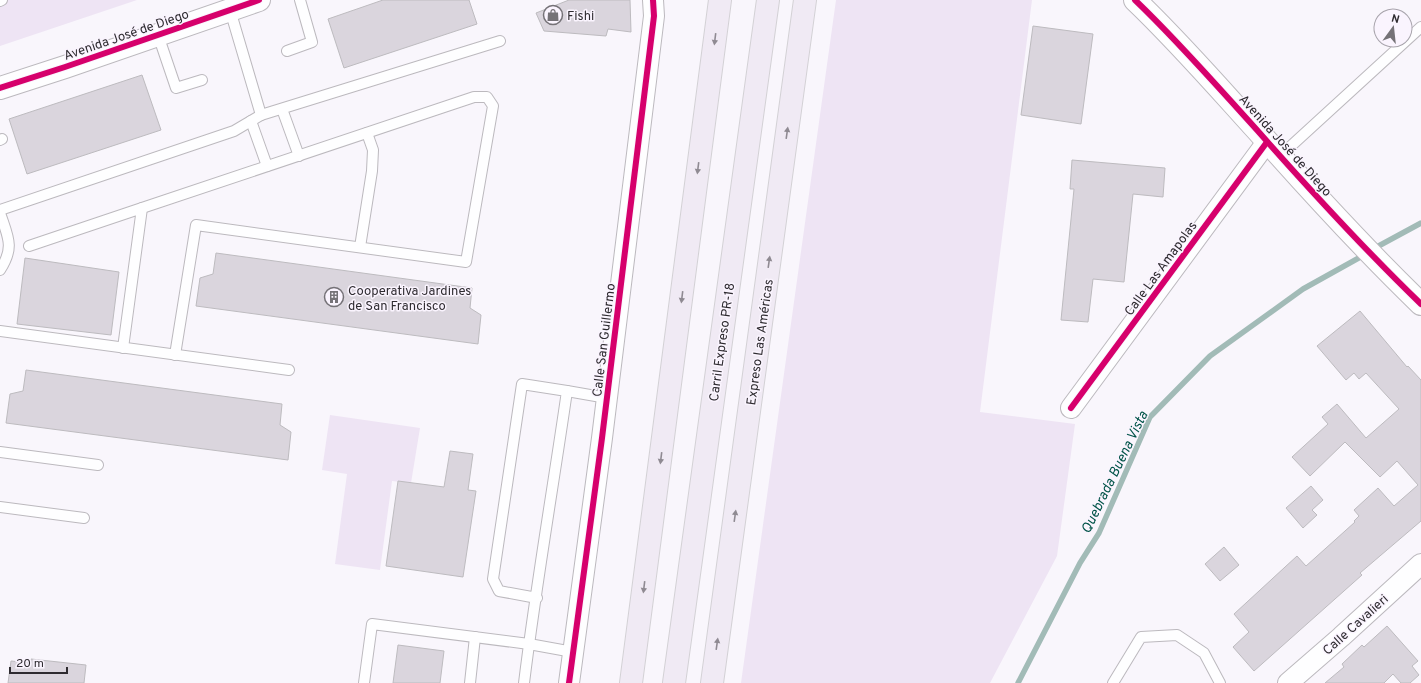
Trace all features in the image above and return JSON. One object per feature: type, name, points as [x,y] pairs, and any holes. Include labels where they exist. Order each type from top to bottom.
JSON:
[{"type":"highway","points":[[632,683],[720,0]]},
{"type":"highway","name":"Carril Expreso PR-18","points":[[674,683],[768,0]]},
{"type":"highway","name":"Expreso Las Américas","points":[[712,683],[805,0]]},
{"type":"street","name":"Avenida José de Diego","points":[[0,88],[259,0]]},
{"type":"street","name":"Calle San Guillermo","points":[[569,683],[607,398],[654,16],[653,0]]},
{"type":"street","name":"Avenida José de Diego","points":[[1135,0],[1177,41],[1274,149],[1390,274],[1421,304]]},
{"type":"street","name":"Calle Las Amapolas","points":[[1071,408],[1274,149]]},
{"type":"street","name":"Avenida José de Diego","points":[[1390,274],[1421,316]]},
{"type":"street","name":"Calle Cavalieri","points":[[1288,683],[1421,564]]},
{"type":"lane","points":[[287,51],[312,42],[300,0]]},
{"type":"lane","points":[[230,10],[261,115]]},
{"type":"lane","points":[[1274,149],[1421,27]]},
{"type":"lane","points":[[158,35],[176,88],[202,80]]},
{"type":"lane","points":[[0,210],[234,131],[261,115],[500,41]]},
{"type":"lane","points":[[29,246],[474,97],[487,97],[493,106],[466,262],[196,225],[175,355]]},
{"type":"lane","points":[[282,109],[299,156]]},
{"type":"lane","points":[[251,121],[267,166]]},
{"type":"lane","points":[[360,247],[372,170],[373,150],[367,133]]},
{"type":"lane","points":[[123,348],[142,208]]},
{"type":"lane","points":[[0,213],[10,243],[8,258],[0,270]]},
{"type":"lane","points":[[0,331],[289,370]]},
{"type":"lane","points":[[537,598],[499,591],[493,580],[522,384],[607,398]]},
{"type":"lane","points":[[524,683],[567,391]]},
{"type":"lane","points":[[0,452],[98,465]]},
{"type":"lane","points":[[0,507],[84,518]]},
{"type":"lane","points":[[364,683],[372,624],[529,644],[573,652]]},
{"type":"lane","points":[[1113,683],[1141,637],[1177,635],[1204,653],[1220,683]]},
{"type":"lane","points":[[470,683],[475,637]]},
{"type":"shaded area","points":[[0,0],[137,0],[0,46]]},
{"type":"shaded area","points":[[836,0],[1032,0],[980,412],[1075,424],[1057,556],[990,683],[741,683]]},
{"type":"shaded area","points":[[330,415],[420,428],[411,483],[392,481],[380,570],[335,564],[347,474],[322,470]]},
{"type":"building","points":[[383,0],[469,0],[477,24],[344,68],[328,19]]},
{"type":"building","points":[[569,0],[630,0],[631,32],[608,29],[606,36],[544,31],[536,13]]},
{"type":"building","points":[[1033,26],[1093,34],[1081,124],[1021,115]]},
{"type":"building","points":[[142,75],[161,130],[27,174],[9,119]]},
{"type":"building","points":[[1072,160],[1165,168],[1163,197],[1133,194],[1124,282],[1093,279],[1088,322],[1061,320],[1074,189],[1070,189]]},
{"type":"building","name":"Cooperativa Jardines de San Francisco","points":[[216,253],[472,288],[470,308],[481,315],[478,344],[196,306],[200,278],[213,274]]},
{"type":"building","points":[[25,258],[119,272],[111,335],[17,324]]},
{"type":"building","points":[[1360,311],[1407,367],[1408,366],[1421,380],[1421,521],[1360,573],[1362,575],[1254,671],[1233,647],[1249,632],[1234,614],[1297,556],[1306,566],[1355,522],[1354,521],[1359,516],[1354,510],[1378,488],[1394,506],[1418,485],[1397,461],[1380,477],[1345,442],[1310,476],[1292,457],[1328,424],[1322,417],[1337,404],[1366,438],[1399,409],[1366,373],[1359,379],[1354,373],[1346,380],[1317,346]]},
{"type":"building","points":[[26,370],[282,404],[280,425],[291,432],[288,460],[6,423],[10,394],[23,391]]},
{"type":"building","points":[[450,451],[473,454],[468,490],[476,491],[463,577],[386,566],[398,481],[444,487]]},
{"type":"building","points":[[1311,486],[1323,500],[1312,510],[1317,515],[1303,528],[1286,508]]},
{"type":"building","points":[[1224,547],[1239,565],[1220,581],[1205,564]]},
{"type":"building","points":[[1387,626],[1418,661],[1412,666],[1419,675],[1410,683],[1401,683],[1393,674],[1384,683],[1325,683],[1344,667],[1342,664],[1362,645],[1364,647]]},
{"type":"building","points":[[398,645],[444,651],[440,683],[393,683]]},
{"type":"building","points":[[31,659],[86,665],[84,683],[8,683],[11,661],[31,663]]},
{"type":"waterway","name":"Quebrada Buena Vista","points":[[1373,249],[1421,223]]},
{"type":"waterway","name":"Quebrada Buena Vista","points":[[1018,683],[1080,563],[1099,533],[1150,417],[1210,356],[1303,289],[1364,255]]},
{"type":"cycle path","points":[[0,88],[259,0]]},
{"type":"cycle path","points":[[569,683],[602,438],[654,16],[653,0]]},
{"type":"cycle path","points":[[1135,0],[1167,31],[1338,219],[1421,304]]},
{"type":"cycle path","points":[[1071,408],[1267,142]]},
{"type":"place","name":"Fishi","points":[[553,15]]},
{"type":"place","name":"Cooperativa Jardines de San Francisco","points":[[334,297]]}]
